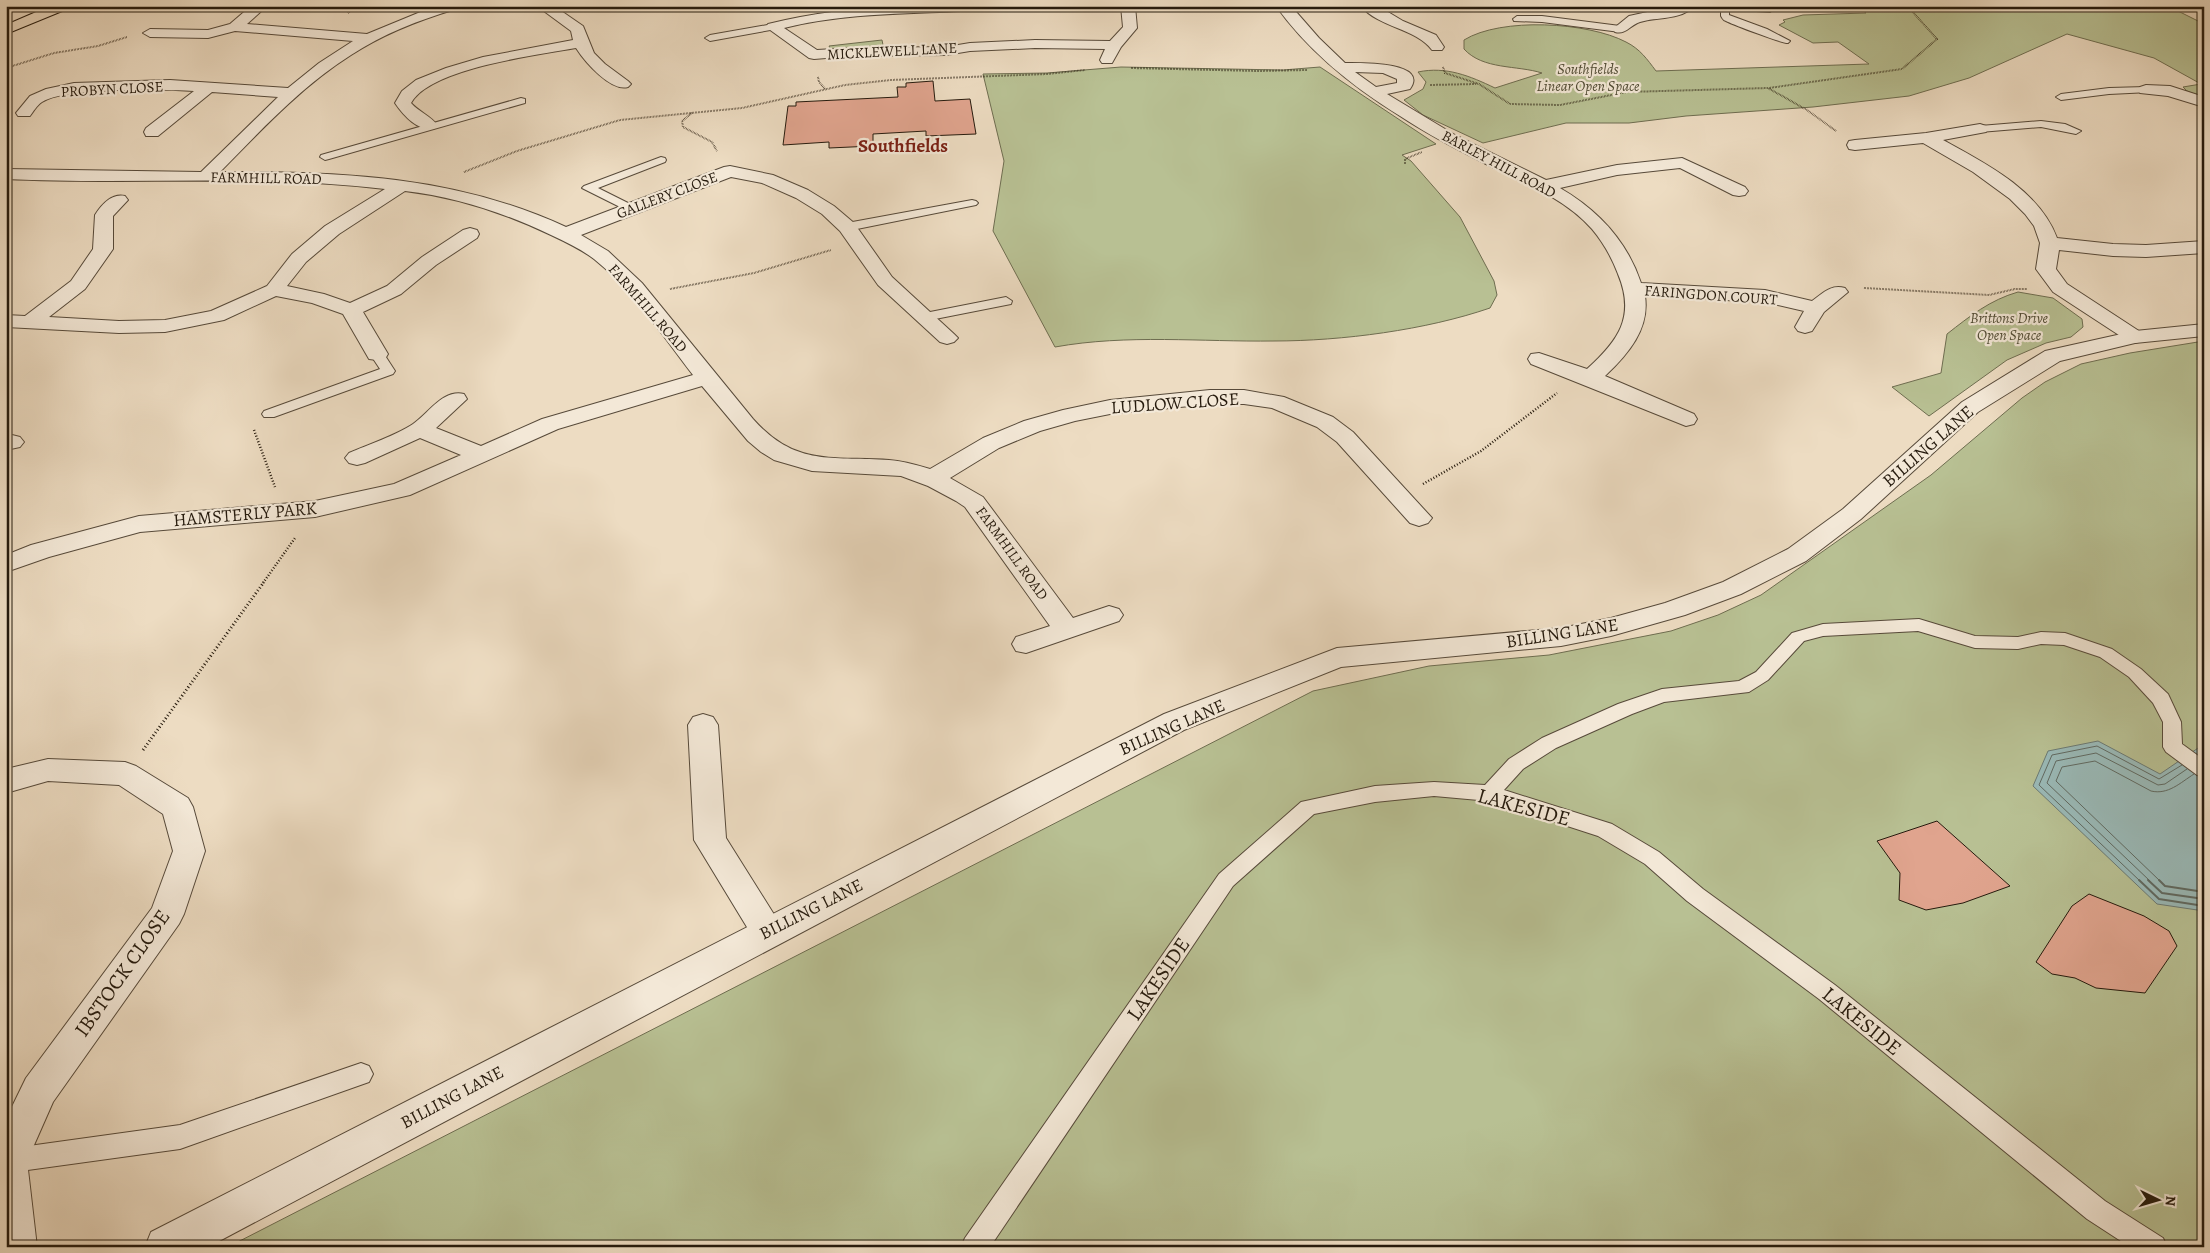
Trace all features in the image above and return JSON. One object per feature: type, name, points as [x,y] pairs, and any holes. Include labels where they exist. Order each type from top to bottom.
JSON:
[{"type":"main road","points":[[6,30],[62,6]]},
{"type":"street","points":[[235,27],[260,6]]},
{"type":"street","points":[[206,176],[291,93],[330,63],[368,38],[428,13],[451,6]]},
{"type":"street","points":[[544,6],[578,29],[579,43],[589,58],[623,84]]},
{"type":"street","points":[[773,27],[828,15],[885,8],[981,6]]},
{"type":"street","points":[[1107,60],[1114,44],[1130,28],[1129,6]]},
{"type":"street","name":"BARLEY HILL ROAD","points":[[1283,6],[1341,67],[1372,92],[1459,144],[1544,186],[1590,217],[1620,256],[1635,289],[1635,321],[1613,358],[1590,378]]},
{"type":"street","points":[[1368,6],[1398,24],[1431,38],[1437,47]]},
{"type":"street","points":[[1620,29],[1634,19],[1673,12],[1688,6]]},
{"type":"street","points":[[150,33],[208,34],[235,27],[368,38]]},
{"type":"street","name":"MICKLEWELL LANE","points":[[773,27],[814,55],[820,72]]},
{"type":"street","name":"MICKLEWELL LANE","points":[[814,55],[851,52],[946,51],[970,40],[1035,44],[1114,44]]},
{"type":"street","points":[[429,125],[412,114],[403,103],[408,94],[421,83],[483,61],[579,43]]},
{"type":"street","points":[[1341,67],[1389,70],[1400,73],[1405,77],[1405,86],[1397,89],[1372,92]]},
{"type":"street","name":"PROBYN CLOSE","points":[[24,113],[36,99],[52,92],[74,88],[170,85],[291,93]]},
{"type":"street","name":"PROBYN CLOSE","points":[[152,132],[208,89]]},
{"type":"street","points":[[2146,90],[2170,90],[2204,102]]},
{"type":"street","points":[[1855,145],[1926,138],[1980,129]]},
{"type":"street","points":[[1926,138],[1988,174],[2021,199],[2040,223],[2049,243],[2046,269],[2060,288],[2135,337]]},
{"type":"street","points":[[1544,186],[1680,158],[1739,190]]},
{"type":"street","name":"GALLERY CLOSE","points":[[565,234],[730,171],[767,179],[802,194],[828,210],[851,231],[868,259],[885,280],[947,338]]},
{"type":"street","name":"FARMHILL ROAD","points":[[6,174],[80,178],[206,176],[309,178],[403,185],[470,198],[516,211],[598,252],[621,272],[706,378],[753,433],[766,445],[786,457],[835,466],[892,468],[931,479],[958,490],[974,502],[1068,630]]},
{"type":"street","points":[[6,321],[119,327],[164,326],[217,316],[274,290],[300,258],[332,230],[403,185]]},
{"type":"street","points":[[30,322],[78,285],[103,249],[104,215],[119,200]]},
{"type":"street","points":[[351,310],[394,290],[429,261],[470,234]]},
{"type":"street","points":[[2049,243],[2113,250],[2146,251],[2204,248]]},
{"type":"street","name":"FARINGDON COURT","points":[[1635,289],[1765,296],[1816,308]]},
{"type":"street","points":[[274,290],[317,298],[351,310],[377,354]]},
{"type":"street","points":[[1805,327],[1816,308],[1838,292]]},
{"type":"street","name":"BILLING LANE","points":[[166,1247],[1174,722],[1337,658],[1560,637],[1611,627],[1675,609],[1732,588],[1797,555],[1852,514],[1970,408],[2053,356],[2135,337],[2204,330]]},
{"type":"street","points":[[1539,359],[1590,378],[1686,419]]},
{"type":"street","name":"HAMSTERLY PARK","points":[[6,564],[40,551],[139,524],[316,509],[401,490],[550,424],[706,378]]},
{"type":"street","name":"LUDLOW CLOSE","points":[[931,479],[991,443],[1032,426],[1071,414],[1110,407],[1192,398],[1244,397],[1276,402],[1325,422],[1345,437],[1419,518]]},
{"type":"street","points":[[358,458],[420,430],[456,399]]},
{"type":"street","points":[[420,430],[481,454]]},
{"type":"street","points":[[1026,644],[1109,615]]},
{"type":"street","points":[[702,726],[710,840],[768,932]]},
{"type":"street","name":"IBSTOCK CLOSE","points":[[6,781],[48,770],[125,774],[177,807],[189,851],[167,914],[40,1090],[7,1161]]},
{"type":"street","points":[[7,1161],[16,1247]]},
{"type":"lane","points":[[1770,9],[1722,7],[1728,18],[1785,41]]},
{"type":"lane","points":[[1517,19],[1542,19],[1620,29]]},
{"type":"lane","points":[[710,38],[773,27]]},
{"type":"lane","points":[[2061,98],[2109,91],[2146,90]]},
{"type":"lane","points":[[325,157],[414,132],[429,125],[521,101]]},
{"type":"lane","points":[[1980,129],[2023,124],[2051,125],[2076,131]]},
{"type":"lane","points":[[630,208],[588,188],[661,160]]},
{"type":"lane","points":[[851,231],[972,203]]},
{"type":"lane","points":[[925,317],[1006,301]]},
{"type":"lane","points":[[269,414],[388,372],[377,354]]},
{"type":"lane","points":[[1490,793],[1516,764],[1549,743],[1625,709],[1662,696],[1744,687],[1762,676],[1798,637],[1823,630],[1919,625],[1975,642],[2018,643],[2041,638],[2065,639],[2106,652],[2135,673],[2161,699],[2172,722],[2173,747],[2204,770]]},
{"type":"lane","name":"LAKESIDE","points":[[974,1247],[1226,880],[1308,808],[1375,794],[1434,789],[1490,793],[1605,830],[1652,858],[1695,895],[1827,992],[2096,1210],[2154,1247]]},
{"type":"lane","points":[[7,1161],[180,1137],[362,1074]]},
{"type":"path","points":[[1437,47],[1444,72],[1479,84],[1510,104],[1560,105],[1627,92],[1768,88],[1902,69],[1938,39],[1911,10],[1902,6]]},
{"type":"path","points":[[6,68],[54,53],[98,46],[124,37],[150,33]]},
{"type":"path","points":[[1132,68],[1282,72],[1341,67]]},
{"type":"path","points":[[428,190],[517,151],[620,120],[742,108],[825,89],[891,80],[1047,74],[1092,70]]},
{"type":"path","points":[[820,72],[819,82],[825,89]]},
{"type":"path","points":[[1405,82],[1439,86],[1479,84]]},
{"type":"path","points":[[1768,88],[1807,110],[1855,145]]},
{"type":"path","points":[[694,112],[686,116],[682,121],[684,127],[712,142],[730,171]]},
{"type":"path","points":[[641,296],[709,280],[754,273],[839,248],[851,231]]},
{"type":"path","points":[[1838,292],[1847,287],[1989,295],[2015,289],[2060,288]]},
{"type":"path","points":[[1398,496],[1452,469],[1481,451],[1568,385],[1590,378]]},
{"type":"path","points":[[269,414],[253,428],[277,493],[274,512]]},
{"type":"path","points":[[125,774],[233,627],[316,509]]},
{"type":"green space","name":"Southfields Linear Open Space","points":[[1857,6],[2168,6],[2204,24],[2204,98],[2187,91],[2183,87],[2201,84],[2154,58],[2067,34],[1969,78],[1909,96],[1813,107],[1686,116],[1629,123],[1566,123],[1483,143],[1423,115],[1404,100],[1423,89],[1426,82],[1418,72],[1428,70],[1458,73],[1495,88],[1542,73],[1490,64],[1472,56],[1464,49],[1464,40],[1480,33],[1521,25],[1568,27],[1610,35],[1626,42],[1639,51],[1656,71],[1869,64],[1838,42],[1813,43],[1779,25],[1785,22],[1783,20],[1803,15],[1866,13]]},
{"type":"green space","points":[[882,40],[884,50],[832,52],[829,46]]},
{"type":"green space","points":[[1121,67],[1283,70],[1320,67],[1436,144],[1402,155],[1411,161],[1460,217],[1494,281],[1497,295],[1490,308],[1465,316],[1411,328],[1327,339],[1274,341],[1137,340],[1082,343],[1055,347],[993,231],[1004,161],[983,74],[1047,73]]},
{"type":"green space","name":"Brittons Drive Open Space","points":[[2018,292],[2053,298],[2082,319],[2083,327],[2071,337],[2046,343],[2007,360],[1929,416],[1892,387],[1941,373],[1947,334],[1989,304]]},
{"type":"green space","points":[[2204,341],[2204,1247],[228,1247],[1313,691],[1429,666],[1549,655],[1671,631],[1718,615],[1761,595],[1931,475],[2022,398],[2045,382],[2081,364],[2130,353]]},
{"type":"water","points":[[2098,741],[2160,774],[2204,744],[2204,911],[2157,904],[2033,786],[2048,751]]},
{"type":"building","points":[[933,81],[935,101],[970,99],[976,134],[926,136],[926,131],[873,134],[873,146],[829,148],[829,142],[783,145],[788,106],[796,106],[796,102],[898,97],[897,87],[906,87],[906,83]]},
{"type":"building","points":[[1937,821],[2010,886],[1963,903],[1926,910],[1899,900],[1900,873],[1877,841]]},
{"type":"building","points":[[2089,894],[2144,916],[2169,931],[2177,946],[2145,993],[2096,988],[2075,978],[2052,974],[2036,962],[2072,906]]},
{"type":"district","name":"Southfields","points":[[903,145]]}]
